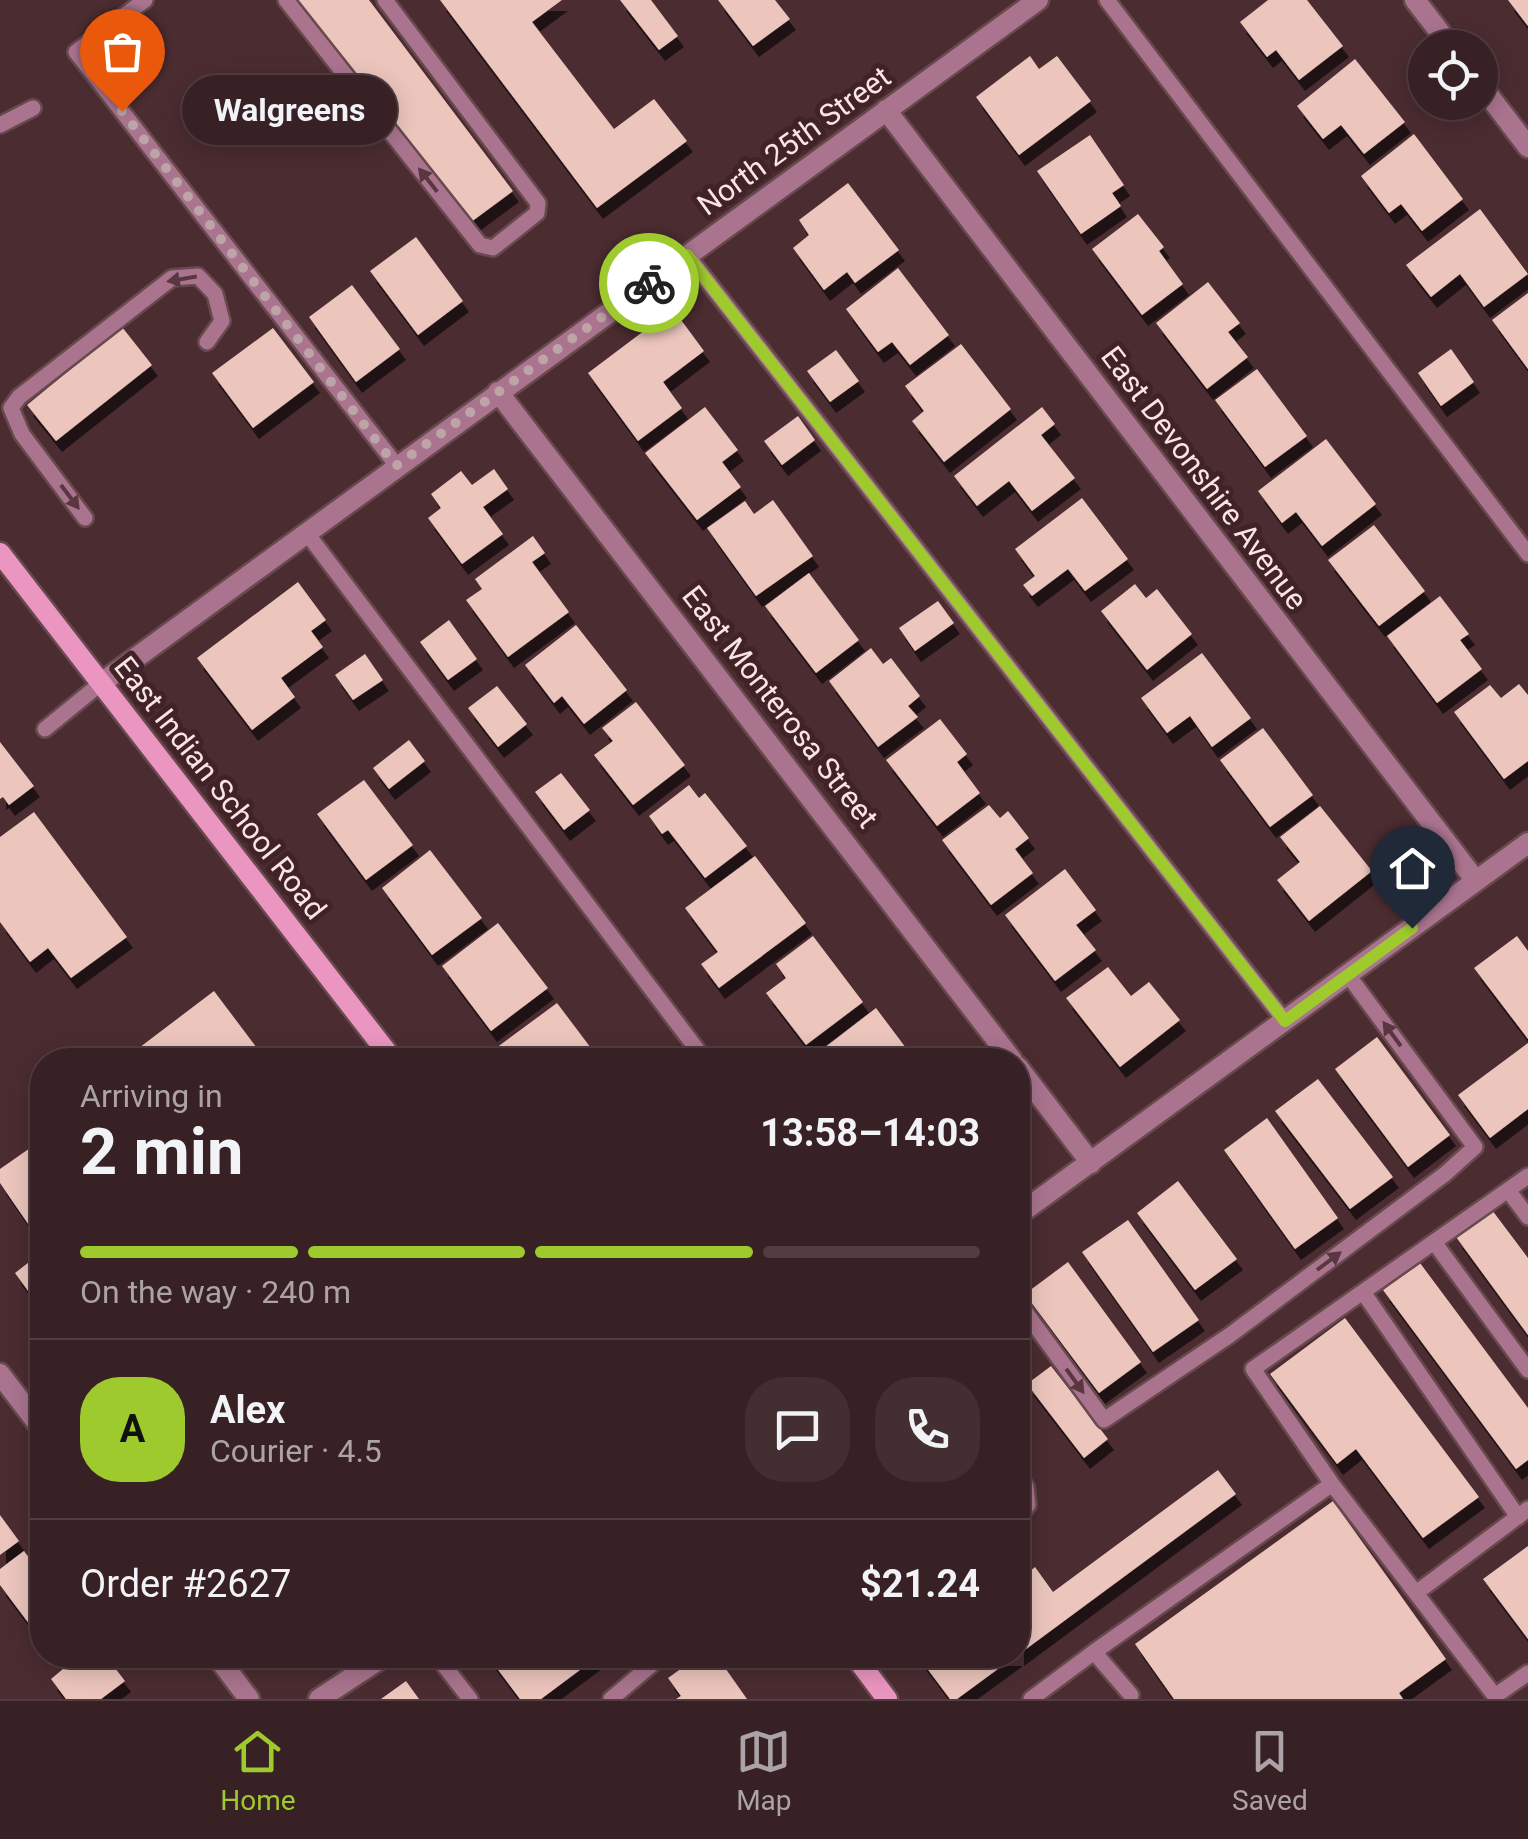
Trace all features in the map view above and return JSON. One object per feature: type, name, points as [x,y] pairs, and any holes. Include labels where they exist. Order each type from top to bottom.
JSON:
[{"type":"main road","name":"East Indian School Road","points":[[0,553],[385,1048]]},
{"type":"main road","points":[[864,1668],[887,1699]]},
{"type":"street","name":"North 25th Street","points":[[100,684],[1038,0]]},
{"type":"street","points":[[1416,0],[1438,30]]},
{"type":"street","points":[[1498,108],[1528,147]]},
{"type":"street","name":"East Devonshire Avenue","points":[[886,110],[1476,881]]},
{"type":"street","name":"East Monterosa Street","points":[[498,392],[1003,1048]]},
{"type":"street","points":[[1030,1206],[1528,843]]},
{"type":"street","points":[[1030,1083],[1090,1162]]},
{"type":"street","points":[[0,1374],[30,1413]]},
{"type":"street","points":[[226,1668],[249,1699]]},
{"type":"street","points":[[319,1699],[366,1668]]},
{"type":"lane","points":[[145,0],[76,52],[396,466]]},
{"type":"lane","points":[[286,0],[480,246],[494,248],[537,213],[538,203],[386,0]]},
{"type":"lane","points":[[1107,0],[1528,554]]},
{"type":"lane","points":[[0,125],[33,108]]},
{"type":"lane","points":[[687,255],[1285,1021]]},
{"type":"lane","points":[[85,518],[13,420],[11,408],[19,396],[172,278],[198,276],[215,294],[222,321],[207,342]]},
{"type":"lane","points":[[306,532],[696,1048]]},
{"type":"lane","points":[[44,729],[100,684]]},
{"type":"lane","points":[[1030,1318],[1104,1420],[1246,1324],[1445,1174],[1474,1147],[1348,975]]},
{"type":"lane","points":[[1528,1176],[1253,1369],[1332,1484],[1495,1696],[1528,1673]]},
{"type":"lane","points":[[1508,1190],[1528,1217]]},
{"type":"lane","points":[[1434,1242],[1528,1370]]},
{"type":"lane","points":[[1364,1292],[1523,1513],[1416,1593]]},
{"type":"lane","points":[[1031,1699],[1332,1484]]},
{"type":"lane","points":[[1094,1652],[1131,1695]]},
{"type":"lane","points":[[446,1668],[470,1699]]},
{"type":"lane","points":[[611,1699],[648,1668]]},
{"type":"building","points":[[297,0],[369,0],[513,191],[467,225]]},
{"type":"building","points":[[440,0],[562,0],[532,22],[614,129],[654,99],[687,141],[597,208]]},
{"type":"building","points":[[620,0],[651,0],[678,36],[659,50]]},
{"type":"building","points":[[718,0],[775,0],[790,19],[753,46]]},
{"type":"building","points":[[1268,0],[1307,0],[1343,46],[1299,80],[1276,50],[1267,57],[1240,22]]},
{"type":"building","points":[[1508,0],[1528,0],[1528,26]]},
{"type":"building","points":[[1030,56],[1039,69],[1057,56],[1091,101],[1019,155],[976,97]]},
{"type":"building","points":[[1355,59],[1405,122],[1364,154],[1341,125],[1323,139],[1297,106]]},
{"type":"building","points":[[1414,134],[1463,199],[1422,231],[1401,204],[1389,213],[1361,176]]},
{"type":"building","points":[[1090,135],[1124,185],[1112,193],[1121,206],[1081,234],[1037,171]]},
{"type":"building","points":[[848,183],[899,250],[855,283],[847,272],[824,290],[793,248],[809,235],[799,220]]},
{"type":"building","points":[[1480,209],[1528,274],[1484,307],[1460,274],[1431,297],[1406,265]]},
{"type":"building","points":[[1138,214],[1164,247],[1159,251],[1183,284],[1142,315],[1092,249]]},
{"type":"building","points":[[416,237],[463,301],[418,335],[370,271]]},
{"type":"building","points":[[898,268],[949,335],[910,365],[892,342],[878,352],[846,309]]},
{"type":"building","points":[[1208,282],[1240,323],[1228,332],[1248,357],[1207,389],[1156,323]]},
{"type":"building","points":[[352,285],[400,349],[356,382],[309,317]]},
{"type":"building","points":[[1528,293],[1528,369],[1492,320]]},
{"type":"building","points":[[673,309],[704,351],[663,382],[682,408],[638,441],[588,373]]},
{"type":"building","points":[[122,327],[152,365],[56,441],[27,405]]},
{"type":"building","points":[[273,328],[314,382],[253,428],[212,373]]},
{"type":"building","points":[[961,344],[1011,409],[944,462],[912,421],[924,411],[905,386]]},
{"type":"building","points":[[1451,349],[1474,382],[1441,406],[1418,373]]},
{"type":"building","points":[[836,350],[859,381],[830,402],[807,371]]},
{"type":"building","points":[[1257,369],[1307,436],[1265,467],[1215,400]]},
{"type":"building","points":[[705,407],[738,450],[722,462],[741,487],[697,520],[645,453]]},
{"type":"building","points":[[1042,407],[1055,424],[1041,435],[1075,478],[1032,511],[1009,481],[977,506],[954,476]]},
{"type":"building","points":[[798,416],[815,440],[782,465],[764,441]]},
{"type":"building","points":[[1326,439],[1376,504],[1322,546],[1296,512],[1282,523],[1258,491]]},
{"type":"building","points":[[494,469],[508,489],[483,507],[503,534],[462,564],[428,518],[441,508],[431,494],[461,471],[472,485]]},
{"type":"building","points":[[1082,498],[1128,559],[1085,591],[1068,569],[1032,596],[1023,585],[1035,576],[1015,549]]},
{"type":"building","points":[[773,500],[813,556],[756,596],[707,528],[745,501],[754,514]]},
{"type":"building","points":[[1374,525],[1425,591],[1379,626],[1328,560]]},
{"type":"building","points":[[533,536],[545,553],[532,562],[569,612],[508,657],[466,600],[482,589],[475,579]]},
{"type":"building","points":[[809,573],[859,640],[816,673],[765,606]]},
{"type":"building","points":[[298,582],[326,620],[311,631],[323,647],[281,678],[295,697],[252,730],[197,658]]},
{"type":"building","points":[[1135,584],[1146,598],[1157,589],[1192,634],[1147,670],[1101,611]]},
{"type":"building","points":[[1440,596],[1469,634],[1460,640],[1482,669],[1437,703],[1387,636]]},
{"type":"building","points":[[938,601],[954,623],[915,651],[899,628]]},
{"type":"building","points":[[449,620],[477,659],[448,680],[420,642]]},
{"type":"building","points":[[576,625],[627,690],[584,724],[562,696],[554,703],[525,665]]},
{"type":"building","points":[[871,648],[883,664],[891,658],[920,696],[908,706],[918,717],[878,747],[829,681]]},
{"type":"building","points":[[1202,653],[1251,718],[1212,747],[1190,716],[1167,733],[1141,698]]},
{"type":"building","points":[[365,654],[383,680],[353,700],[335,675]]},
{"type":"building","points":[[1519,684],[1528,695],[1528,761],[1504,779],[1454,712],[1490,685],[1501,698]]},
{"type":"building","points":[[497,686],[527,724],[498,747],[468,708]]},
{"type":"building","points":[[636,702],[685,765],[633,805],[594,755],[613,741],[602,728]]},
{"type":"building","points":[[940,719],[967,754],[957,762],[980,793],[937,826],[886,760]]},
{"type":"building","points":[[1263,728],[1313,795],[1270,827],[1220,760]]},
{"type":"building","points":[[409,740],[425,761],[389,789],[373,768]]},
{"type":"building","points":[[0,742],[34,786],[9,805],[3,797],[0,799]]},
{"type":"building","points":[[561,773],[590,810],[564,830],[535,792]]},
{"type":"building","points":[[364,780],[413,845],[366,880],[317,814]]},
{"type":"building","points":[[689,785],[699,798],[705,793],[747,846],[705,878],[668,830],[662,834],[649,816]]},
{"type":"building","points":[[989,805],[1000,818],[1008,811],[1029,838],[1015,849],[1033,873],[991,905],[942,840]]},
{"type":"building","points":[[1320,806],[1372,871],[1309,921],[1277,880],[1300,862],[1280,837]]},
{"type":"building","points":[[34,812],[127,937],[71,978],[48,948],[30,962],[0,922],[0,837]]},
{"type":"building","points":[[430,850],[482,918],[432,955],[382,888]]},
{"type":"building","points":[[755,856],[806,923],[719,988],[701,964],[718,952],[685,908]]},
{"type":"building","points":[[1065,869],[1096,910],[1076,925],[1096,950],[1055,981],[1005,915]]},
{"type":"building","points":[[498,923],[548,988],[491,1031],[442,966]]},
{"type":"building","points":[[813,936],[863,1002],[806,1045],[766,993],[786,978],[776,964]]},
{"type":"building","points":[[1517,936],[1528,951],[1528,1039],[1474,968]]},
{"type":"building","points":[[1108,967],[1131,996],[1149,982],[1180,1020],[1120,1067],[1066,998]]},
{"type":"building","points":[[214,991],[257,1048],[139,1048]]},
{"type":"building","points":[[557,1003],[591,1048],[496,1048]]},
{"type":"building","points":[[876,1008],[906,1048],[824,1048]]},
{"type":"building","points":[[1377,1037],[1450,1135],[1408,1167],[1335,1069]]},
{"type":"building","points":[[1528,1043],[1528,1109],[1490,1138],[1458,1095]]},
{"type":"building","points":[[1318,1079],[1393,1177],[1350,1209],[1275,1111]]},
{"type":"building","points":[[1267,1118],[1338,1218],[1295,1249],[1224,1150]]},
{"type":"building","points":[[30,1148],[30,1227],[0,1183],[0,1169]]},
{"type":"building","points":[[1178,1181],[1237,1259],[1195,1290],[1137,1213]]},
{"type":"building","points":[[1492,1210],[1528,1258],[1528,1335],[1456,1237]]},
{"type":"building","points":[[1128,1220],[1199,1320],[1153,1352],[1082,1252]]},
{"type":"building","points":[[30,1261],[30,1294],[15,1273]]},
{"type":"building","points":[[1068,1262],[1141,1362],[1099,1393],[1030,1301],[1030,1290]]},
{"type":"building","points":[[1420,1263],[1528,1408],[1528,1460],[1516,1469],[1383,1290]]},
{"type":"building","points":[[1345,1318],[1479,1497],[1423,1538],[1356,1449],[1337,1464],[1270,1374]]},
{"type":"building","points":[[1051,1366],[1108,1439],[1084,1458],[1030,1388],[1030,1382]]},
{"type":"building","points":[[1218,1470],[1236,1494],[1030,1646],[1030,1571],[1035,1567],[1053,1592]]},
{"type":"building","points":[[1333,1501],[1446,1659],[1399,1693],[1403,1699],[1174,1699],[1135,1644]]},
{"type":"building","points":[[0,1515],[19,1541],[0,1555]]},
{"type":"building","points":[[1528,1546],[1528,1639],[1483,1579]]},
{"type":"building","points":[[24,1551],[30,1559],[30,1625],[0,1585],[0,1569]]},
{"type":"building","points":[[115,1668],[125,1681],[101,1699],[66,1699],[51,1679],[63,1669]]},
{"type":"building","points":[[497,1668],[583,1668],[541,1699],[520,1699]]},
{"type":"building","points":[[682,1668],[725,1668],[747,1699],[676,1699],[681,1696],[668,1678]]},
{"type":"building","points":[[927,1668],[999,1668],[957,1699],[950,1699]]},
{"type":"building","points":[[406,1681],[419,1699],[381,1699]]},
{"type":"way so far","points":[[122,111],[396,466],[649,283]]},
{"type":"place","name":"Walgreens","points":[[122,111]]},
{"type":"route","points":[[649,283],[687,255],[1285,1021],[1412,928]]}]
